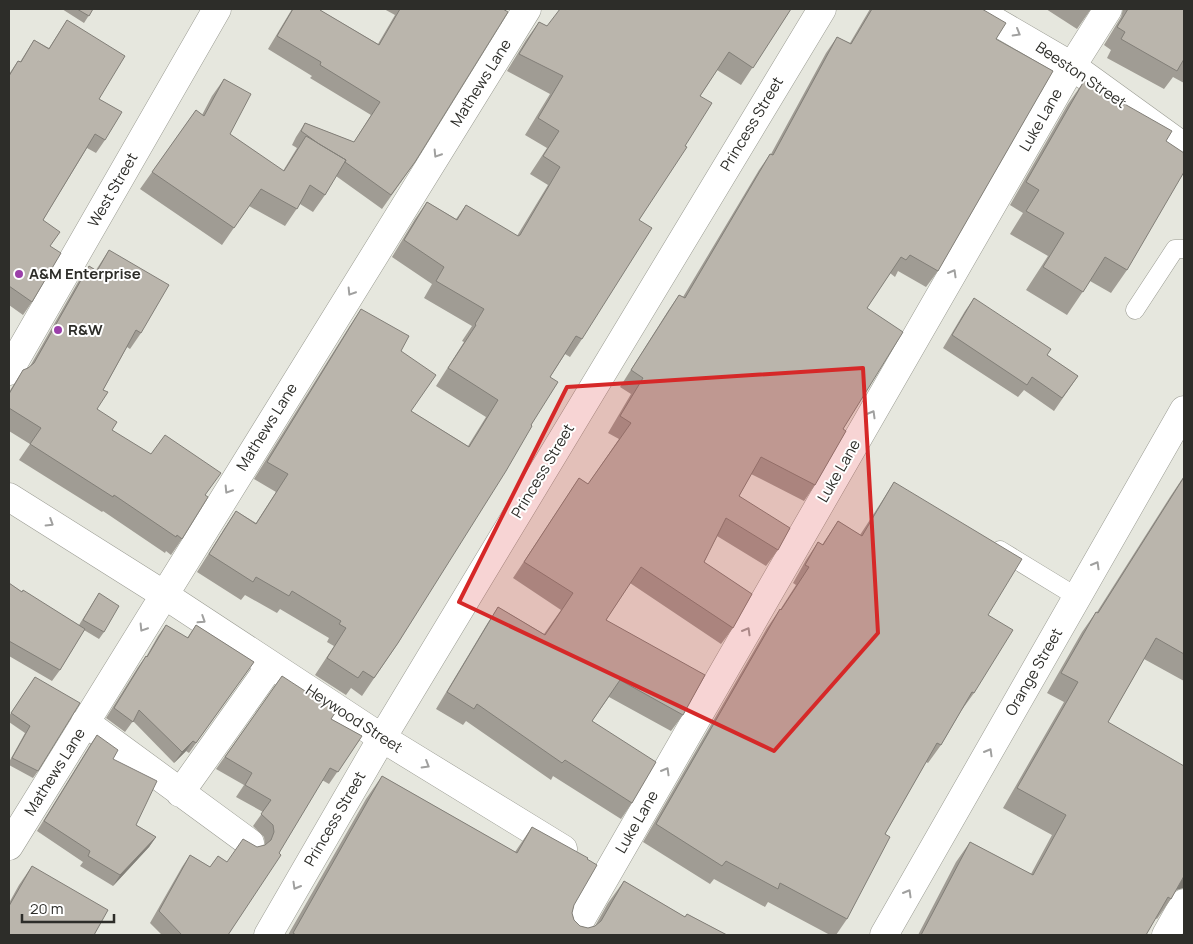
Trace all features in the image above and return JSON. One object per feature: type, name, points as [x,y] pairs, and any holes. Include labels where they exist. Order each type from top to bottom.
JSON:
[{"type":"street","name":"West Street","points":[[9,371],[217,9]]},
{"type":"street","name":"Mathews Lane","points":[[9,846],[163,594],[527,9]]},
{"type":"street","name":"Princess Street","points":[[268,935],[382,738],[822,9]]},
{"type":"street","name":"Beeston Street","points":[[974,9],[1072,66],[1184,147]]},
{"type":"street","name":"Luke Lane","points":[[572,935],[592,867],[1108,9]]},
{"type":"street","name":"Orange Street","points":[[884,935],[1184,410]]},
{"type":"street","name":"Heywood Street","points":[[9,497],[163,594],[382,738],[630,890]]},
{"type":"street","points":[[180,793],[272,665]]},
{"type":"street","points":[[85,722],[250,843]]},
{"type":"street","points":[[1166,935],[1184,903]]},
{"type":"lane","points":[[1135,310],[1175,249],[1184,249]]},
{"type":"lane","points":[[984,540],[1077,597]]},
{"type":"highlighted area","points":[[863,368],[878,633],[774,751],[459,602],[567,387]]},
{"type":"building","points":[[77,9],[93,9],[89,16]]},
{"type":"building","points":[[293,9],[321,9],[379,45],[400,9],[503,9],[508,12],[415,162],[391,195],[345,162],[346,160],[301,131],[305,123],[354,142],[380,102],[320,65],[321,62],[277,36]]},
{"type":"building","points":[[560,9],[791,9],[753,68],[729,52],[700,96],[712,103],[685,146],[687,147],[639,220],[652,228],[582,339],[576,336],[550,377],[558,382],[531,425],[506,471],[398,643],[374,678],[363,671],[358,678],[327,658],[346,628],[339,624],[341,621],[292,591],[289,596],[256,577],[253,582],[209,554],[236,511],[256,524],[288,474],[267,462],[361,309],[409,336],[401,351],[436,375],[411,411],[469,447],[498,400],[448,368],[476,325],[484,309],[436,281],[444,267],[404,240],[427,202],[457,220],[466,205],[518,236],[520,235],[560,167],[543,156],[559,131],[538,118],[563,76],[519,54],[539,22],[547,26]]},
{"type":"building","points":[[872,9],[982,9],[1006,23],[996,39],[1053,71],[938,271],[910,255],[906,260],[901,257],[867,308],[903,332],[843,429],[846,431],[815,485],[761,457],[739,496],[790,528],[778,550],[726,518],[704,562],[752,594],[733,628],[641,567],[606,620],[705,675],[683,715],[620,680],[592,721],[656,762],[632,803],[565,760],[562,763],[477,704],[474,709],[447,692],[498,607],[545,635],[573,593],[524,562],[579,478],[588,484],[631,423],[620,416],[643,378],[631,370],[679,295],[685,298],[770,154],[773,155],[837,37],[851,44]]},
{"type":"building","points":[[1128,9],[1184,9],[1184,59],[1177,71],[1121,39],[1125,32],[1117,27]]},
{"type":"building","points":[[67,20],[125,56],[99,99],[122,112],[105,140],[95,134],[43,220],[60,232],[50,246],[61,253],[32,302],[9,286],[9,76],[18,61],[21,62],[34,40],[49,49]]},
{"type":"building","points":[[224,79],[251,94],[230,134],[284,171],[306,136],[346,160],[325,195],[310,185],[297,209],[261,189],[234,228],[152,172],[196,110],[204,116]]},
{"type":"building","points":[[1084,81],[1172,131],[1166,141],[1184,153],[1184,172],[1127,270],[1105,257],[1083,292],[1043,267],[1064,233],[1026,211],[1039,190],[1026,182]]},
{"type":"building","points":[[109,250],[169,285],[141,333],[136,330],[103,390],[108,392],[97,409],[117,422],[112,430],[151,454],[165,435],[221,473],[205,495],[208,497],[182,539],[30,444],[41,428],[9,408],[9,394],[23,370],[34,363],[89,266],[97,271]]},
{"type":"building","points":[[974,298],[1051,349],[1047,355],[1078,376],[1062,398],[1032,377],[1027,385],[952,335]]},
{"type":"building","points":[[1184,477],[1184,654],[1156,638],[1108,722],[1184,766],[1184,876],[1171,899],[1168,897],[1146,935],[921,935],[970,842],[1033,875],[1066,815],[1017,788],[1078,682],[1061,673],[1096,612],[1098,613]]},
{"type":"building","points":[[894,482],[1022,559],[988,615],[1013,630],[974,693],[972,692],[941,745],[937,743],[885,834],[890,837],[847,919],[780,883],[778,889],[726,861],[722,866],[656,824],[780,609],[809,567],[805,565],[818,542],[823,545],[838,521],[862,536]]},
{"type":"building","points":[[9,583],[85,629],[60,670],[9,641]]},
{"type":"building","points":[[99,593],[119,606],[104,632],[83,620]]},
{"type":"building","points":[[166,625],[188,638],[196,625],[254,662],[196,743],[193,741],[182,752],[139,710],[133,722],[114,708]]},
{"type":"building","points":[[282,676],[337,710],[331,719],[362,736],[338,772],[330,768],[279,853],[281,855],[228,935],[182,935],[159,911],[190,855],[210,867],[218,856],[227,862],[243,839],[257,847],[265,845],[271,840],[274,832],[273,825],[261,814],[271,800],[245,785],[252,773],[225,757]]},
{"type":"building","points":[[35,677],[80,703],[38,771],[12,758],[30,726],[11,713]]},
{"type":"building","points":[[97,735],[118,750],[113,759],[157,781],[136,825],[156,837],[120,875],[88,856],[90,851],[44,821]]},
{"type":"building","points":[[382,776],[517,853],[532,827],[588,858],[597,865],[574,905],[572,913],[574,920],[580,926],[588,928],[595,926],[601,921],[624,881],[685,917],[687,914],[727,935],[296,935],[293,933]]},
{"type":"building","points":[[32,866],[108,910],[94,935],[9,935],[9,906]]},
{"type":"place","name":"A&M Enterprise","points":[[19,274]]},
{"type":"place","name":"R&W","points":[[58,330]]}]
